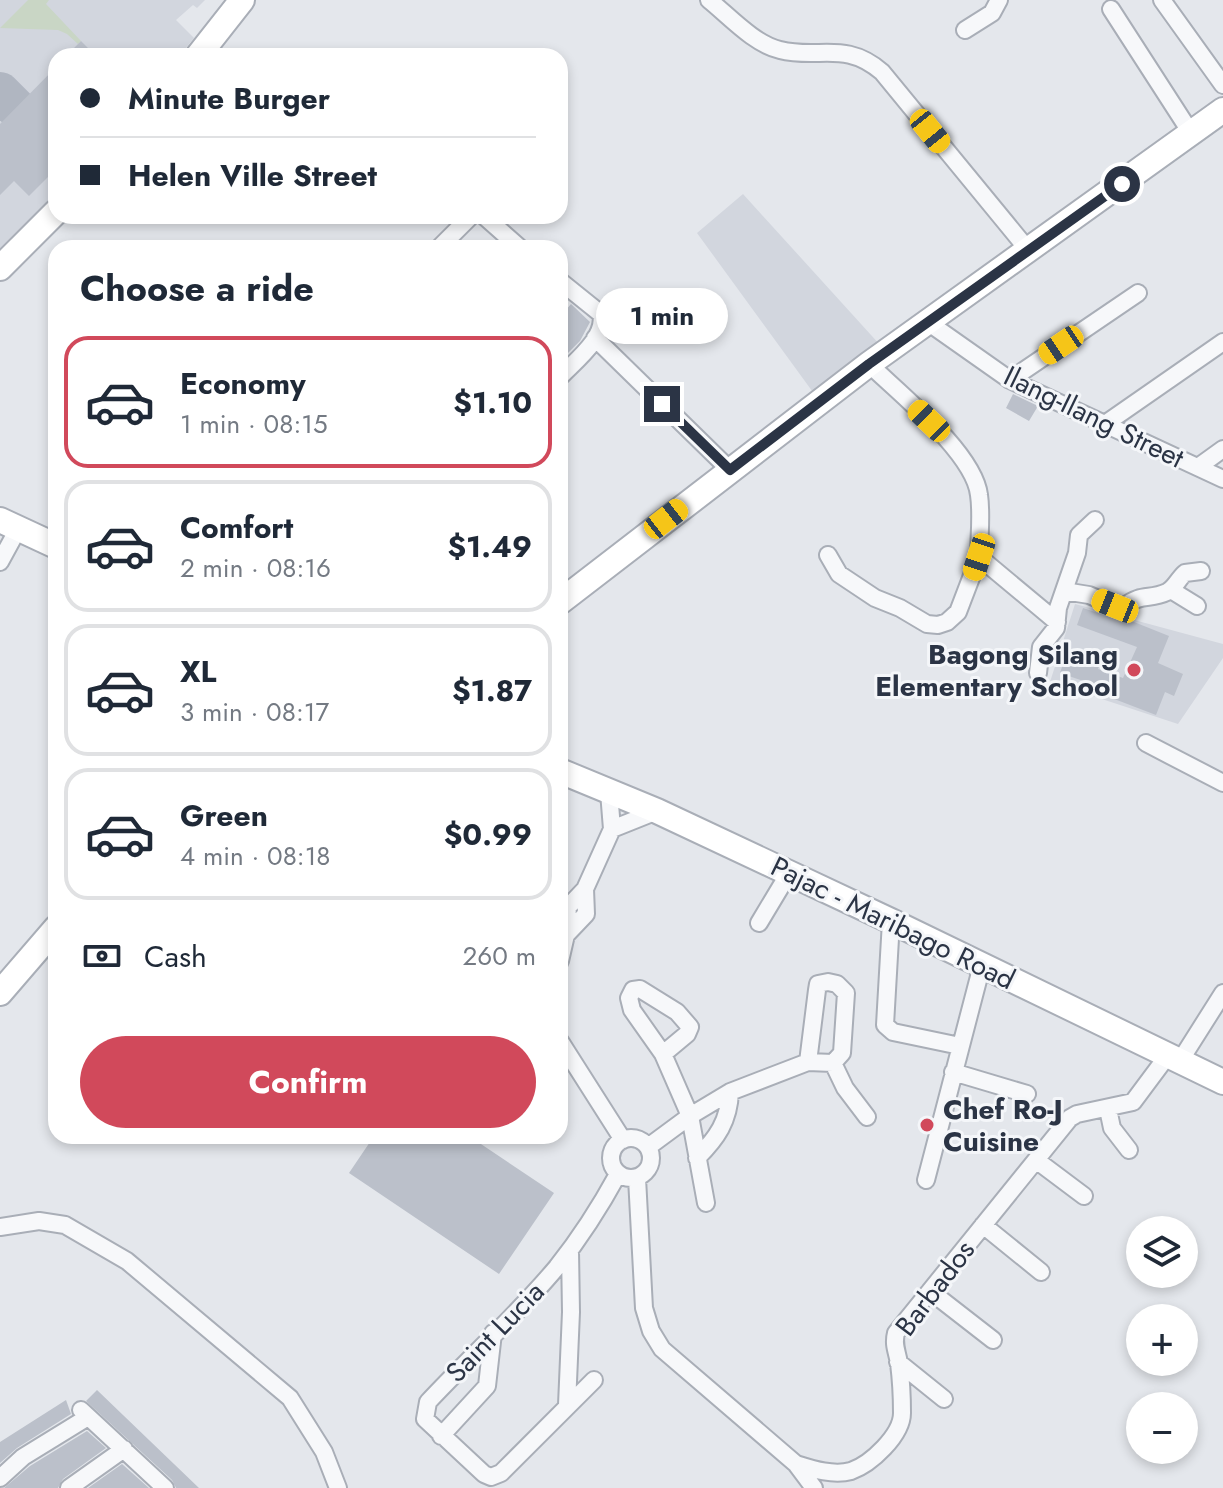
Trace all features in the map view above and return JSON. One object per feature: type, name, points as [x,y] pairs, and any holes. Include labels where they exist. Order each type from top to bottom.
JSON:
[{"type":"street","points":[[204,48],[242,0]]},
{"type":"street","points":[[709,0],[768,45],[782,51],[836,52],[864,58],[873,64],[1029,251]]},
{"type":"street","points":[[965,30],[992,13],[999,0]]},
{"type":"street","points":[[1162,0],[1223,85]]},
{"type":"street","points":[[1111,9],[1191,133]]},
{"type":"street","points":[[568,596],[869,364],[1223,110]]},
{"type":"street","points":[[0,268],[48,220]]},
{"type":"street","points":[[446,240],[461,224]]},
{"type":"street","points":[[493,224],[511,240]]},
{"type":"street","points":[[568,287],[601,314],[602,321],[595,338],[568,368]]},
{"type":"street","points":[[1010,380],[1138,293]]},
{"type":"street","name":"Ilang-Ilang Street","points":[[929,323],[1010,380],[1223,479]]},
{"type":"street","points":[[595,338],[730,470]]},
{"type":"street","points":[[1105,424],[1223,342]]},
{"type":"street","points":[[828,555],[839,574],[875,598],[927,624],[938,625],[958,612],[979,557],[979,494],[974,478],[948,439],[869,364]]},
{"type":"street","points":[[1198,467],[1223,449]]},
{"type":"street","points":[[1038,673],[1041,647],[1044,640],[1052,635],[1057,622],[1058,608],[1077,553],[1079,535],[1095,520]]},
{"type":"street","points":[[0,562],[9,524],[48,542]]},
{"type":"street","points":[[979,557],[1057,622]]},
{"type":"street","points":[[1064,591],[1125,606],[1136,598],[1154,597],[1171,590],[1185,573],[1201,571]]},
{"type":"street","points":[[1171,590],[1197,606]]},
{"type":"street","points":[[1146,743],[1223,783]]},
{"type":"street","name":"Pajac - Maribago Road","points":[[568,774],[657,811],[1223,1082]]},
{"type":"street","points":[[568,907],[585,889],[612,829],[609,792]]},
{"type":"street","points":[[612,829],[657,811]]},
{"type":"street","points":[[759,923],[789,873]]},
{"type":"street","points":[[891,921],[885,1025],[893,1032],[960,1046]]},
{"type":"street","points":[[0,993],[48,937]]},
{"type":"street","points":[[926,1180],[982,965]]},
{"type":"street","points":[[808,1062],[818,984],[828,982],[837,984],[846,993],[842,1053],[833,1063]]},
{"type":"street","name":"Barbados","points":[[637,1178],[644,1308],[651,1331],[669,1356],[796,1464],[828,1472],[851,1471],[868,1461],[890,1441],[902,1418],[898,1362],[893,1343],[896,1333],[1070,1118],[1133,1102],[1174,1058],[1223,993]]},
{"type":"street","points":[[568,1054],[623,1140]]},
{"type":"street","points":[[663,1054],[690,1116],[706,1203]]},
{"type":"street","points":[[648,1147],[730,1092],[808,1062],[833,1063]]},
{"type":"street","points":[[833,1063],[845,1088],[867,1117]]},
{"type":"street","points":[[953,1072],[1027,1094]]},
{"type":"street","points":[[697,1158],[716,1139],[729,1112],[730,1092]]},
{"type":"street","points":[[1108,1109],[1112,1128],[1129,1150]]},
{"type":"street","points":[[637,1139],[648,1147],[651,1163],[646,1172],[637,1178],[618,1174],[611,1164],[611,1155],[623,1140],[637,1139]]},
{"type":"street","points":[[1036,1160],[1084,1196]]},
{"type":"street","name":"Saint Lucia","points":[[567,1405],[501,1473],[491,1477],[425,1419],[428,1402],[570,1251],[618,1174]]},
{"type":"street","points":[[0,1227],[39,1221],[65,1225],[127,1261],[290,1398],[324,1452],[338,1488]]},
{"type":"street","points":[[983,1225],[1041,1272]]},
{"type":"street","points":[[567,1405],[570,1251]]},
{"type":"street","points":[[930,1291],[993,1340]]},
{"type":"street","points":[[441,1436],[487,1386],[493,1333]]},
{"type":"street","points":[[898,1362],[944,1399]]},
{"type":"street","points":[[567,1405],[594,1380]]},
{"type":"street","points":[[0,1478],[23,1457],[85,1413],[165,1488]]},
{"type":"street","points":[[69,1488],[124,1449]]},
{"type":"street","points":[[796,1464],[814,1488]]},
{"type":"shaded area","points":[[0,0],[205,0],[197,8],[193,5],[176,20],[194,38],[186,48],[48,48],[48,204],[0,252]]},
{"type":"shaded area","points":[[743,194],[881,346],[815,395],[697,233]]},
{"type":"shaded area","name":"Bagong Silang Elementary School","points":[[1075,604],[1223,644],[1223,658],[1178,724],[1050,682]]},
{"type":"green space","points":[[28,0],[49,0],[46,4],[81,41],[78,44],[58,30],[0,28]]},
{"type":"building","points":[[81,41],[88,48],[74,48]]},
{"type":"building","points":[[48,75],[48,177],[29,196],[14,181],[0,195],[0,124]]},
{"type":"building","points":[[571,304],[590,322],[580,341],[568,353],[568,308]]},
{"type":"building","points":[[1013,394],[1038,406],[1029,421],[1006,408]]},
{"type":"building","points":[[1083,608],[1128,623],[1129,620],[1169,636],[1158,663],[1183,674],[1174,696],[1165,692],[1156,715],[1096,692],[1098,686],[1060,673],[1067,652],[1100,664],[1098,669],[1123,678],[1137,647],[1077,625]]},
{"type":"building","points":[[369,1144],[481,1144],[554,1193],[499,1274],[349,1173]]},
{"type":"building","points":[[97,1390],[199,1488],[176,1488],[172,1480],[86,1401]]},
{"type":"building","points":[[66,1400],[71,1414],[17,1448],[0,1463],[0,1442]]},
{"type":"building","points":[[87,1431],[106,1448],[63,1479],[58,1488],[4,1488],[30,1466]]},
{"type":"building","points":[[122,1464],[149,1488],[88,1488]]},
{"type":"taxiway","points":[[0,92],[16,108]]},
{"type":"place","name":"Bagong Silang Elementary School","points":[[1134,670]]},
{"type":"place","name":"Chef Ro-J Cuisine","points":[[927,1125]]},
{"type":"route","points":[[662,404],[730,470],[869,364],[1122,184]]}]
